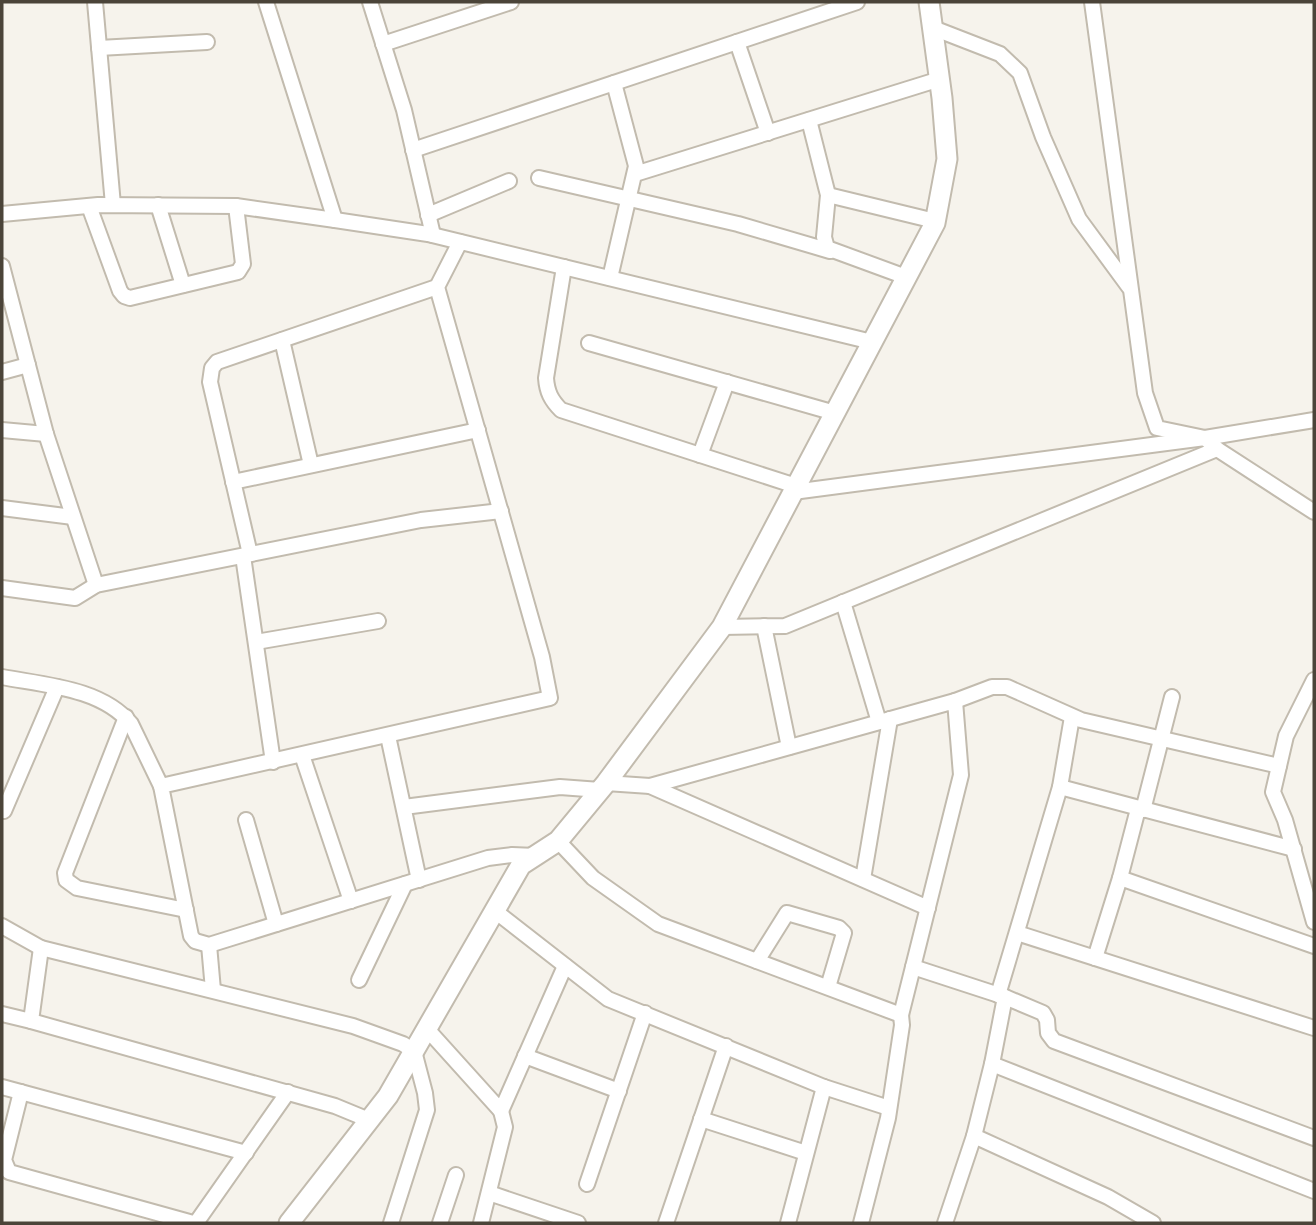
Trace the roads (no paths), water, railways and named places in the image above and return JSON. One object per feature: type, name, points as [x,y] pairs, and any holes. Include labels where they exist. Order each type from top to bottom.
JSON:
[{"type":"street","points":[[96,2],[113,205]]},
{"type":"street","points":[[266,2],[335,220]]},
{"type":"street","points":[[370,2],[413,150],[433,235]]},
{"type":"street","points":[[383,44],[478,7],[511,2]]},
{"type":"street","points":[[413,150],[857,2]]},
{"type":"street","points":[[289,1223],[388,1096],[521,865],[558,841],[603,787],[722,627],[835,413],[935,221],[947,159],[940,79],[929,2]]},
{"type":"street","points":[[1092,2],[1145,393],[1157,428],[1205,438],[1217,449],[1314,512]]},
{"type":"street","points":[[933,28],[1000,54],[1020,73],[1043,137],[1079,219],[1131,290]]},
{"type":"street","points":[[99,48],[207,42]]},
{"type":"street","points":[[737,42],[768,133]]},
{"type":"street","points":[[635,174],[940,79]]},
{"type":"street","points":[[610,278],[635,174],[635,158],[614,83]]},
{"type":"street","points":[[810,120],[828,195],[824,237],[830,251]]},
{"type":"street","points":[[539,178],[738,224],[906,277]]},
{"type":"street","points":[[428,215],[509,181]]},
{"type":"street","points":[[828,195],[935,221]]},
{"type":"street","points":[[2,214],[113,205],[236,206],[335,220],[433,235],[872,342]]},
{"type":"street","points":[[158,205],[183,285]]},
{"type":"street","points":[[89,206],[120,291],[130,298],[242,269],[236,206]]},
{"type":"street","points":[[161,786],[550,698],[542,657],[437,288],[460,242]]},
{"type":"street","points":[[2,267],[46,434],[96,585]]},
{"type":"street","points":[[565,267],[546,378],[552,402],[561,410],[794,489],[1205,438],[1314,420]]},
{"type":"street","points":[[273,762],[246,555],[233,482],[209,382],[212,368],[217,362],[437,288]]},
{"type":"street","points":[[282,340],[311,465]]},
{"type":"street","points":[[589,343],[835,413]]},
{"type":"street","points":[[2,372],[28,365]]},
{"type":"street","points":[[700,455],[727,382]]},
{"type":"street","points":[[2,430],[46,434]]},
{"type":"street","points":[[233,482],[478,430]]},
{"type":"street","points":[[722,627],[785,626],[1217,449]]},
{"type":"street","points":[[2,508],[73,517]]},
{"type":"street","points":[[2,588],[75,598],[96,585],[421,520],[501,511]]},
{"type":"street","points":[[843,603],[884,721],[863,879]]},
{"type":"street","points":[[256,642],[378,621]]},
{"type":"street","points":[[764,626],[789,747]]},
{"type":"street","points":[[2,677],[89,695],[126,717],[161,786],[191,936],[195,941],[209,945],[488,858],[536,856]]},
{"type":"street","points":[[1314,680],[1286,736],[1273,792],[1285,820],[1314,922]]},
{"type":"street","points":[[404,807],[560,787],[650,786],[955,701],[999,685],[1072,718],[1279,766]]},
{"type":"street","points":[[3,813],[57,687]]},
{"type":"street","points":[[1095,958],[1162,739],[1172,697]]},
{"type":"street","points":[[860,1223],[889,1108],[902,1025],[901,1015],[961,775],[955,701]]},
{"type":"street","points":[[126,717],[65,873],[66,880],[77,888],[186,910]]},
{"type":"street","points":[[945,1223],[974,1136],[992,1064],[1002,996],[1017,933],[1060,787],[1072,718]]},
{"type":"street","points":[[359,980],[412,882],[404,807],[388,736]]},
{"type":"street","points":[[302,755],[351,901]]},
{"type":"street","points":[[650,786],[928,908]]},
{"type":"street","points":[[1060,787],[1294,849]]},
{"type":"street","points":[[246,820],[276,924]]},
{"type":"street","points":[[558,841],[593,878],[658,924],[901,1015]]},
{"type":"street","points":[[1120,878],[1314,946]]},
{"type":"street","points":[[495,911],[608,999],[824,1087],[889,1108]]},
{"type":"street","points":[[757,961],[787,913],[839,928],[844,933],[828,987]]},
{"type":"street","points":[[2,926],[40,948],[354,1026],[403,1044],[414,1051],[425,1093],[426,1110],[391,1223]]},
{"type":"street","points":[[1017,933],[1314,1028]]},
{"type":"street","points":[[209,945],[213,990]]},
{"type":"street","points":[[31,1021],[40,948]]},
{"type":"street","points":[[501,1111],[565,966]]},
{"type":"street","points":[[913,967],[1002,996],[1043,1013],[1047,1020],[1048,1033],[1054,1041],[1314,1138]]},
{"type":"street","points":[[587,1184],[645,1013]]},
{"type":"street","points":[[2,1014],[335,1106],[369,1120]]},
{"type":"street","points":[[427,1028],[501,1111],[505,1126],[481,1223]]},
{"type":"street","points":[[666,1223],[726,1046]]},
{"type":"street","points":[[525,1056],[619,1091]]},
{"type":"street","points":[[992,1064],[1314,1191]]},
{"type":"street","points":[[2,1087],[246,1153]]},
{"type":"street","points":[[788,1223],[824,1087]]},
{"type":"street","points":[[21,1092],[4,1160],[9,1171],[195,1223],[288,1093]]},
{"type":"street","points":[[701,1119],[806,1153]]},
{"type":"street","points":[[974,1136],[1108,1197],[1153,1223]]},
{"type":"street","points":[[440,1223],[456,1175]]},
{"type":"street","points":[[489,1193],[578,1223]]}]
